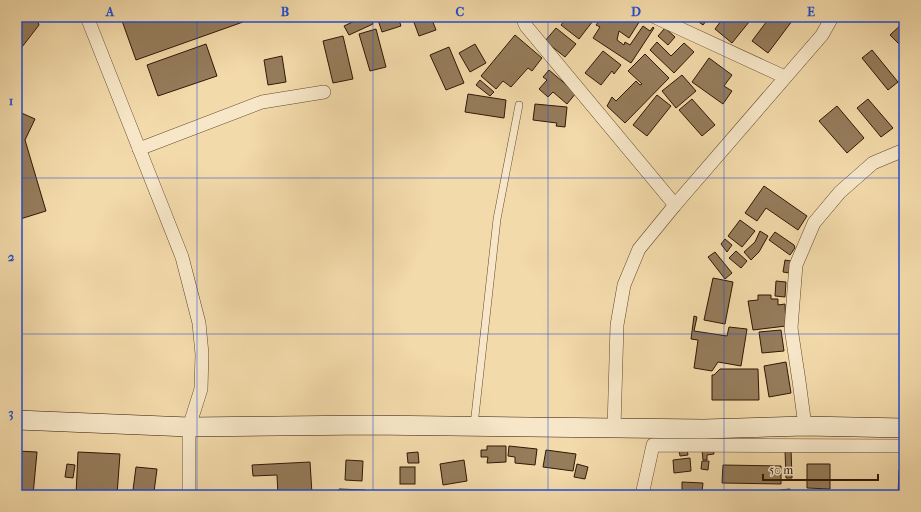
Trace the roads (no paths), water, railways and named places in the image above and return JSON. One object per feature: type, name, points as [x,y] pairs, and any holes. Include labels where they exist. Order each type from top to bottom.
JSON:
[{"type":"main road","points":[[17,420],[189,427],[362,425],[704,429],[805,426],[904,428]]},
{"type":"street","points":[[87,17],[182,257],[199,323],[202,354],[201,389],[189,427],[188,495]]},
{"type":"street","points":[[522,17],[526,26],[675,205]]},
{"type":"street","points":[[655,17],[785,77]]},
{"type":"street","points":[[614,428],[617,325],[624,285],[639,249],[675,205],[822,35],[831,19],[830,17]]},
{"type":"street","points":[[139,149],[262,102],[324,92]]},
{"type":"street","points":[[805,426],[791,328],[796,265],[814,223],[840,192],[873,164],[904,150]]},
{"type":"street","points":[[642,495],[653,445],[904,446]]},
{"type":"lane","points":[[474,426],[497,219],[518,105]]}]
